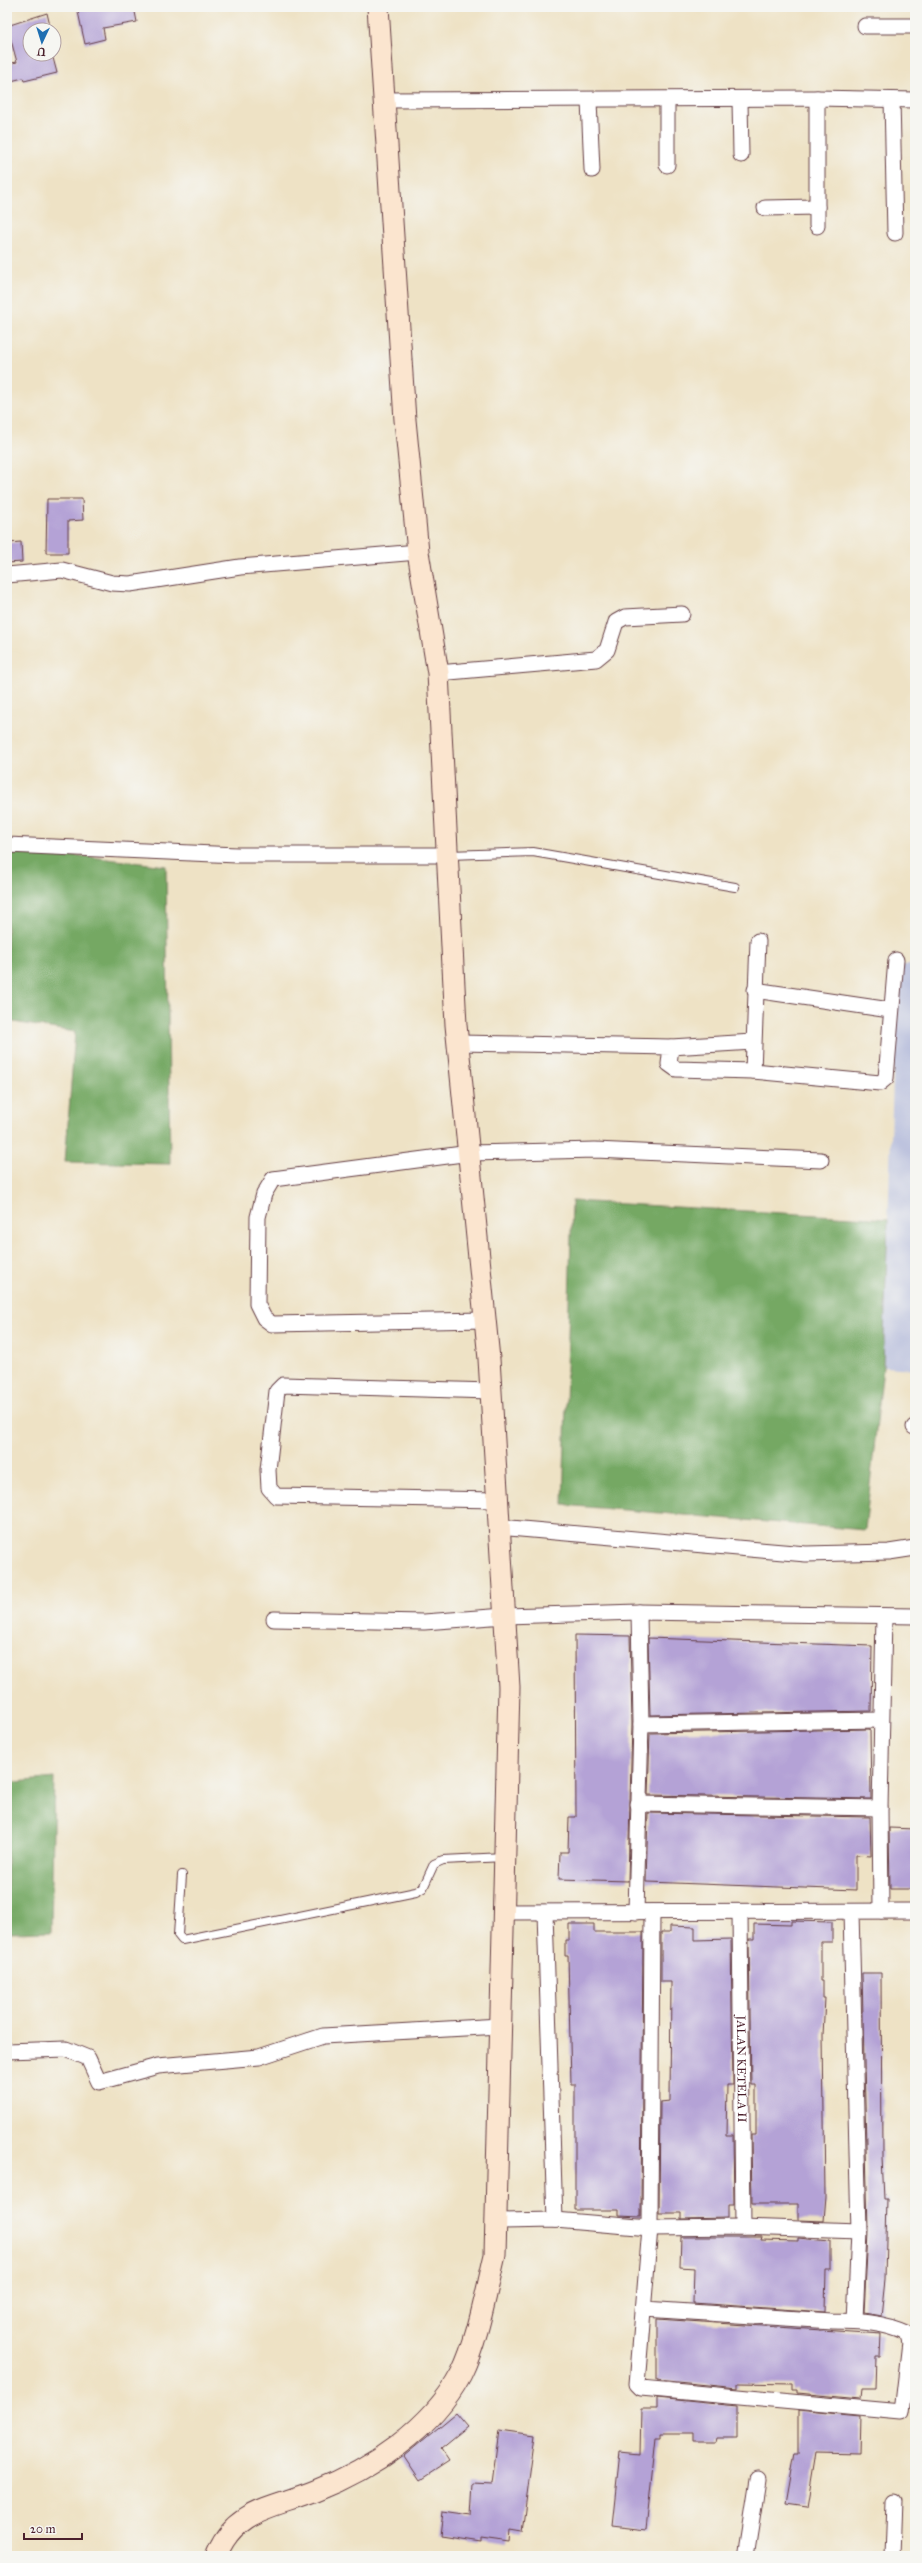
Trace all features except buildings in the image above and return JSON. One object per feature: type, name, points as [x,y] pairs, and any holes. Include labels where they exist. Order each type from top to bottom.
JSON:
[{"type":"street","points":[[216,2556],[220,2545],[234,2525],[255,2511],[315,2491],[357,2471],[416,2429],[441,2402],[461,2374],[481,2315],[495,2255],[502,1912],[509,1688],[491,1391],[470,1153],[458,1043],[438,674],[418,552],[405,420],[378,7]]},
{"type":"street","points":[[865,26],[915,26]]},
{"type":"street","points":[[383,100],[589,101],[817,98],[915,100]]},
{"type":"street","points":[[817,98],[817,226]]},
{"type":"street","points":[[667,100],[667,165]]},
{"type":"street","points":[[740,100],[741,155]]},
{"type":"street","points":[[892,100],[895,233]]},
{"type":"street","points":[[589,101],[592,170]]},
{"type":"street","points":[[765,208],[817,207]]},
{"type":"street","points":[[7,575],[62,570],[112,583],[130,584],[240,567],[418,552]]},
{"type":"street","points":[[438,674],[596,659],[607,650],[616,622],[625,617],[682,614]]},
{"type":"street","points":[[7,845],[236,855],[448,855]]},
{"type":"street","points":[[753,1071],[758,941]]},
{"type":"street","points":[[671,1047],[669,1064],[676,1069],[753,1071],[872,1082],[884,1081],[886,1078],[890,1010],[896,960]]},
{"type":"street","points":[[755,990],[890,1010]]},
{"type":"street","points":[[458,1043],[671,1047],[753,1042]]},
{"type":"street","points":[[485,1320],[272,1324],[264,1318],[257,1304],[258,1217],[264,1194],[273,1179],[470,1153],[595,1150],[821,1160]]},
{"type":"street","points":[[491,1391],[283,1385],[277,1392],[268,1470],[269,1488],[276,1496],[497,1500]]},
{"type":"street","points":[[499,1527],[806,1554],[889,1552],[915,1548]]},
{"type":"street","points":[[636,1912],[641,1724],[639,1612]]},
{"type":"street","points":[[274,1619],[424,1622],[505,1616],[639,1612],[915,1616]]},
{"type":"street","points":[[881,1911],[880,1808],[884,1616]]},
{"type":"street","points":[[641,1724],[881,1720]]},
{"type":"street","points":[[638,1804],[880,1808]]},
{"type":"street","points":[[502,1912],[545,1914],[636,1912],[915,1911]]},
{"type":"street","points":[[644,2309],[832,2321],[855,2321],[894,2327],[907,2333],[910,2343],[902,2412],[641,2388],[636,2379],[644,2309],[650,2228],[652,1912]]},
{"type":"street","name":"JALAN KETELA II","points":[[740,1912],[743,2227]]},
{"type":"street","points":[[851,1912],[859,2231],[855,2321]]},
{"type":"street","points":[[545,1914],[555,2220]]},
{"type":"street","points":[[7,2051],[66,2049],[88,2058],[99,2082],[158,2066],[259,2057],[323,2036],[500,2026]]},
{"type":"street","points":[[496,2221],[555,2220],[650,2228],[743,2227],[859,2231]]},
{"type":"street","points":[[746,2556],[758,2480]]},
{"type":"street","points":[[892,2556],[894,2501]]},
{"type":"lane","points":[[448,855],[533,852],[735,887]]},
{"type":"lane","points":[[182,1875],[178,1935],[182,1940],[416,1892],[423,1888],[434,1864],[443,1860],[504,1858]]},
{"type":"shaded area","points":[[897,965],[915,965],[915,1369],[883,1367]]},
{"type":"green space","points":[[7,847],[166,866],[170,1164],[65,1162],[75,1032],[7,1021]]},
{"type":"green space","points":[[572,1201],[888,1219],[883,1367],[865,1530],[563,1505]]},
{"type":"green space","points":[[54,1778],[51,1932],[7,1933],[7,1783]]}]
